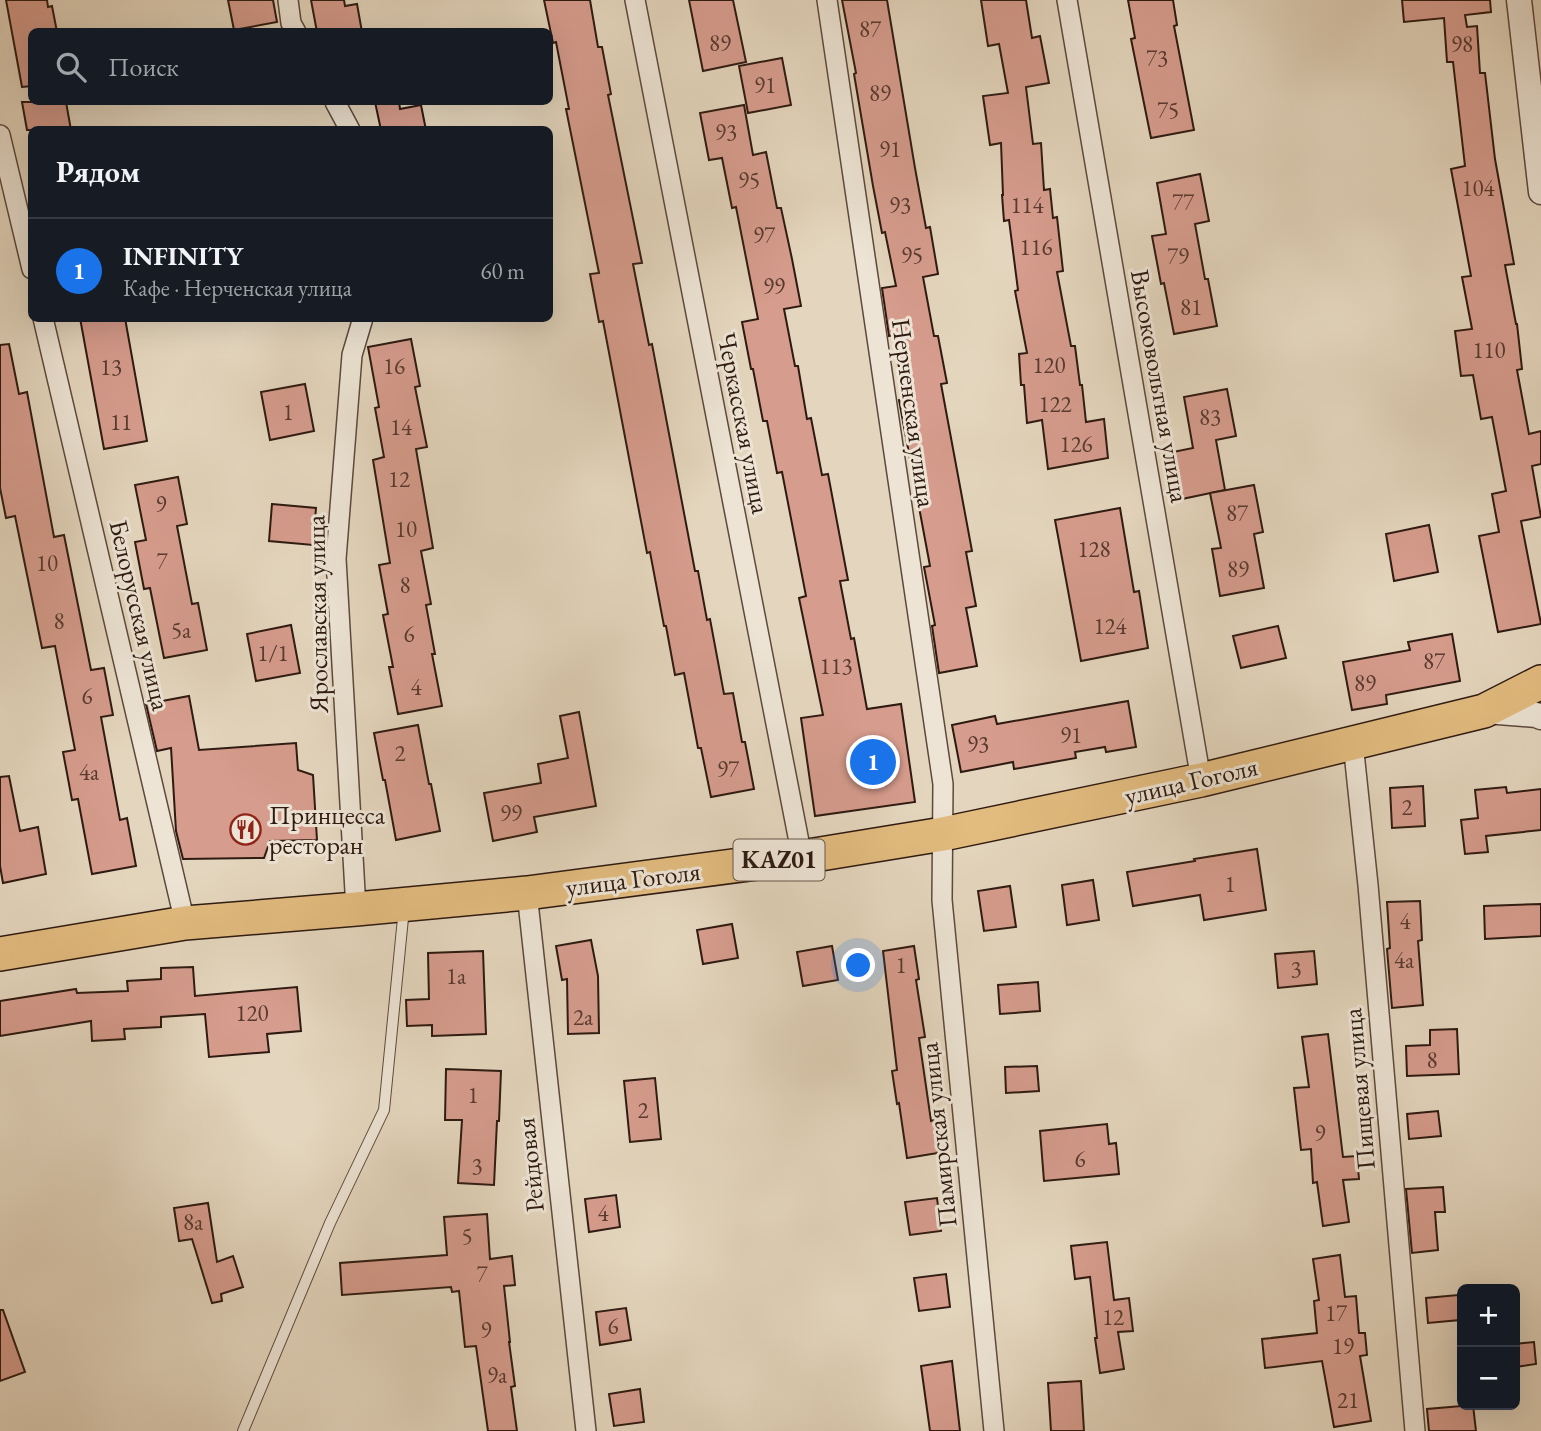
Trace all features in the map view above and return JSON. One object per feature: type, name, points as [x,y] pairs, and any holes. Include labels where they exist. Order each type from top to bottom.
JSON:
[{"type":"highway","name":"улица Гоголя","points":[[0,954],[186,923],[527,893],[802,857],[943,834],[1201,780],[1484,711],[1541,682]]},
{"type":"street","points":[[288,0],[294,28]]},
{"type":"street","name":"Черкасская улица","points":[[635,0],[802,857]]},
{"type":"street","name":"Нерченская улица","points":[[827,0],[943,784],[943,834]]},
{"type":"street","name":"Высоковольтная улица","points":[[1067,0],[1201,780]]},
{"type":"street","points":[[1519,0],[1541,192]]},
{"type":"street","points":[[337,105],[348,126]]},
{"type":"street","points":[[0,135],[28,252]]},
{"type":"street","name":"Белорусская улица","points":[[44,322],[186,923]]},
{"type":"street","name":"Ярославская улица","points":[[356,909],[336,559],[352,355],[362,322]]},
{"type":"street","points":[[1484,711],[1541,717]]},
{"type":"street","name":"Пищевая улица","points":[[1353,743],[1371,912],[1415,1431]]},
{"type":"street","name":"Памирская улица","points":[[943,834],[942,900],[994,1431]]},
{"type":"street","name":"Рейдовая","points":[[527,893],[586,1431]]},
{"type":"lane","points":[[243,1431],[330,1223],[384,1110],[404,904]]},
{"type":"building","points":[[6,0],[47,0],[48,7],[52,6],[56,28],[28,28],[28,86],[22,87]]},
{"type":"building","points":[[228,0],[273,0],[277,22],[234,28]]},
{"type":"building","points":[[311,0],[344,0],[345,6],[357,4],[361,28],[316,28]]},
{"type":"building","points":[[544,0],[590,0],[598,47],[602,47],[611,94],[608,95],[642,263],[633,264],[649,345],[652,344],[695,571],[698,571],[707,620],[710,619],[724,694],[733,693],[754,789],[711,797],[701,748],[698,748],[684,673],[675,675],[650,552],[647,553],[603,321],[599,322],[590,274],[599,273],[566,109],[569,109],[556,42],[553,43],[553,28],[550,28]]},
{"type":"building","points":[[689,0],[733,0],[746,62],[703,71]]},
{"type":"building","points":[[842,0],[887,0],[926,228],[930,227],[938,274],[923,277],[934,336],[938,336],[947,383],[941,384],[972,551],[966,552],[976,606],[966,608],[977,666],[939,673],[932,626],[935,625],[924,567],[930,566],[899,400],[905,399],[893,335],[889,336],[882,288],[896,286],[873,186]]},
{"type":"building","points":[[981,0],[1026,0],[1032,38],[1040,36],[1049,83],[1026,87],[1033,144],[1041,143],[1044,190],[1050,189],[1053,218],[1057,217],[1063,271],[1057,272],[1071,346],[1075,346],[1086,422],[1104,419],[1108,458],[1048,469],[1042,420],[1027,423],[1019,354],[1027,353],[1015,291],[1018,290],[1009,220],[1004,221],[1001,143],[990,145],[983,96],[1008,93],[999,44],[988,46]]},
{"type":"building","points":[[1128,0],[1173,0],[1177,25],[1174,26],[1194,130],[1151,138],[1131,39],[1135,38]]},
{"type":"building","points":[[1402,0],[1490,0],[1491,12],[1465,15],[1467,27],[1477,26],[1480,73],[1485,73],[1495,159],[1514,264],[1505,265],[1517,324],[1522,369],[1517,370],[1529,434],[1541,431],[1541,464],[1532,466],[1541,517],[1521,521],[1541,624],[1498,632],[1479,536],[1499,532],[1492,494],[1506,491],[1492,417],[1481,419],[1473,375],[1461,376],[1455,331],[1472,329],[1462,277],[1471,276],[1451,169],[1465,166],[1453,62],[1447,62],[1444,18],[1404,22]]},
{"type":"building","points":[[782,58],[791,105],[748,113],[739,66]]},
{"type":"building","points":[[22,102],[28,102],[28,105],[67,105],[70,126],[28,126],[27,130]]},
{"type":"building","points":[[376,105],[399,105],[400,109],[421,105],[425,126],[380,126]]},
{"type":"building","points":[[744,105],[753,155],[766,152],[777,208],[781,208],[792,259],[801,306],[784,309],[807,419],[811,418],[822,475],[828,474],[848,580],[840,581],[867,709],[901,704],[915,802],[815,816],[801,718],[823,715],[799,598],[806,596],[782,472],[777,473],[767,421],[763,421],[742,322],[758,319],[736,207],[732,208],[722,158],[709,160],[700,113]]},
{"type":"building","points":[[1200,174],[1209,221],[1195,224],[1217,326],[1174,334],[1152,236],[1166,234],[1157,183]]},
{"type":"building","points":[[81,322],[126,322],[147,441],[104,449]]},
{"type":"building","points":[[411,339],[420,386],[415,387],[427,447],[416,449],[433,548],[421,551],[431,604],[426,605],[435,654],[432,654],[442,706],[398,714],[389,667],[393,667],[383,615],[388,614],[379,565],[390,563],[373,460],[384,457],[375,408],[379,407],[368,347]]},
{"type":"building","points":[[9,344],[19,394],[27,392],[54,537],[64,535],[91,670],[104,668],[113,715],[101,717],[120,820],[127,818],[136,866],[92,874],[78,799],[72,800],[63,752],[75,750],[55,646],[42,648],[15,516],[6,518],[0,488],[0,345]]},
{"type":"building","points":[[305,384],[314,431],[270,440],[261,392]]},
{"type":"building","points":[[1227,389],[1236,436],[1216,440],[1225,490],[1182,499],[1173,452],[1193,448],[1184,397]]},
{"type":"building","points":[[178,477],[187,524],[177,526],[192,604],[198,603],[207,650],[164,658],[150,588],[144,589],[135,542],[146,540],[135,485]]},
{"type":"building","points":[[1254,485],[1263,532],[1254,534],[1264,588],[1220,596],[1212,549],[1221,548],[1210,493]]},
{"type":"building","points":[[272,504],[316,508],[313,545],[269,541]]},
{"type":"building","points":[[1120,508],[1134,592],[1139,591],[1148,648],[1081,661],[1055,520]]},
{"type":"building","points":[[1429,525],[1438,572],[1394,581],[1386,534]]},
{"type":"building","points":[[291,625],[300,673],[256,681],[247,634]]},
{"type":"building","points":[[1278,626],[1286,658],[1241,668],[1233,636]]},
{"type":"building","points":[[1452,634],[1460,681],[1386,695],[1387,704],[1352,710],[1343,662],[1410,650],[1408,642]]},
{"type":"building","points":[[189,696],[199,750],[296,743],[298,770],[313,775],[317,840],[270,841],[264,858],[183,859],[176,831],[171,748],[157,751],[146,704]]},
{"type":"building","points":[[1128,701],[1136,747],[1106,752],[1105,747],[1075,752],[1076,758],[1014,769],[1013,762],[961,772],[952,725],[995,716],[997,724]]},
{"type":"building","points":[[579,712],[596,806],[534,817],[537,832],[493,841],[484,793],[541,783],[538,764],[568,758],[560,716]]},
{"type":"building","points":[[418,725],[440,831],[396,840],[374,733]]},
{"type":"building","points":[[9,776],[20,831],[38,827],[46,874],[3,883],[0,866],[0,777]]},
{"type":"building","points":[[1423,786],[1425,826],[1392,828],[1390,788]]},
{"type":"building","points":[[1506,787],[1507,793],[1541,789],[1541,830],[1486,836],[1488,852],[1465,854],[1461,820],[1478,818],[1475,790]]},
{"type":"building","points":[[1257,849],[1266,910],[1204,920],[1200,895],[1133,906],[1127,872]]},
{"type":"building","points":[[1093,880],[1099,920],[1067,925],[1062,885]]},
{"type":"building","points":[[1010,886],[1016,927],[984,931],[978,891]]},
{"type":"building","points":[[1420,901],[1422,940],[1418,941],[1423,1005],[1392,1008],[1387,949],[1390,948],[1387,902]]},
{"type":"building","points":[[1541,904],[1541,936],[1485,939],[1484,906]]},
{"type":"building","points":[[732,924],[738,958],[703,964],[697,930]]},
{"type":"building","points":[[591,940],[598,976],[599,1033],[568,1034],[567,979],[562,980],[556,946]]},
{"type":"building","points":[[832,946],[838,980],[803,986],[797,952]]},
{"type":"building","points":[[914,946],[925,1037],[919,1038],[938,1153],[907,1158],[892,1071],[897,1070],[883,951]]},
{"type":"building","points":[[483,951],[486,1034],[432,1036],[432,1025],[407,1026],[406,1000],[429,999],[428,953]]},
{"type":"building","points":[[1314,951],[1317,984],[1278,988],[1275,954]]},
{"type":"building","points":[[193,967],[195,996],[297,987],[301,1031],[267,1034],[269,1052],[209,1057],[205,1014],[161,1017],[161,1027],[124,1029],[125,1039],[92,1041],[91,1021],[0,1036],[0,1001],[76,989],[77,993],[128,991],[127,981],[161,979],[161,968]]},
{"type":"building","points":[[1038,982],[1040,1011],[1000,1014],[998,985]]},
{"type":"building","points":[[1457,1029],[1459,1074],[1407,1076],[1406,1046],[1430,1045],[1430,1030]]},
{"type":"building","points":[[1328,1034],[1343,1157],[1357,1156],[1359,1179],[1343,1180],[1349,1222],[1323,1226],[1317,1182],[1313,1183],[1311,1149],[1301,1150],[1294,1088],[1309,1087],[1302,1037]]},
{"type":"building","points":[[1037,1066],[1039,1091],[1006,1093],[1005,1067]]},
{"type":"building","points":[[446,1069],[501,1071],[494,1185],[458,1183],[462,1120],[445,1120]]},
{"type":"building","points":[[655,1078],[661,1139],[630,1142],[624,1081]]},
{"type":"building","points":[[1438,1111],[1441,1136],[1409,1139],[1407,1114]]},
{"type":"building","points":[[1107,1124],[1109,1144],[1116,1143],[1119,1174],[1044,1181],[1040,1131]]},
{"type":"building","points":[[1443,1187],[1445,1212],[1435,1212],[1438,1250],[1412,1253],[1406,1189]]},
{"type":"building","points":[[616,1195],[620,1227],[589,1232],[585,1199]]},
{"type":"building","points":[[937,1198],[941,1231],[910,1235],[905,1202]]},
{"type":"building","points":[[208,1203],[217,1262],[233,1256],[243,1287],[221,1294],[222,1301],[212,1303],[192,1239],[179,1241],[174,1208]]},
{"type":"building","points":[[487,1214],[490,1259],[512,1256],[515,1285],[504,1286],[517,1431],[488,1431],[476,1346],[465,1347],[459,1291],[452,1292],[451,1287],[342,1295],[340,1263],[447,1255],[444,1217]]},
{"type":"building","points":[[1107,1242],[1114,1300],[1129,1298],[1133,1331],[1118,1332],[1124,1369],[1100,1373],[1090,1277],[1075,1279],[1071,1246]]},
{"type":"building","points":[[1340,1255],[1345,1297],[1356,1296],[1359,1333],[1365,1333],[1367,1355],[1360,1356],[1371,1421],[1334,1427],[1322,1361],[1265,1368],[1262,1339],[1317,1333],[1314,1301],[1319,1300],[1313,1259]]},
{"type":"building","points":[[946,1274],[950,1307],[919,1311],[914,1278]]},
{"type":"building","points":[[1457,1295],[1457,1320],[1428,1323],[1426,1298]]},
{"type":"building","points":[[626,1308],[631,1340],[600,1345],[596,1312]]},
{"type":"building","points":[[0,1310],[3,1310],[25,1372],[0,1381]]},
{"type":"building","points":[[1534,1342],[1536,1364],[1520,1366],[1520,1343]]},
{"type":"building","points":[[952,1361],[960,1431],[930,1431],[921,1366]]},
{"type":"building","points":[[1081,1381],[1084,1431],[1051,1431],[1048,1383]]},
{"type":"building","points":[[640,1389],[644,1422],[614,1426],[609,1394]]},
{"type":"building","points":[[1457,1406],[1457,1410],[1474,1410],[1476,1431],[1429,1431],[1427,1409]]},
{"type":"place","name":"INFINITY","points":[[873,762]]},
{"type":"place","name":"Принцесса ресторан","points":[[246,830]]}]
